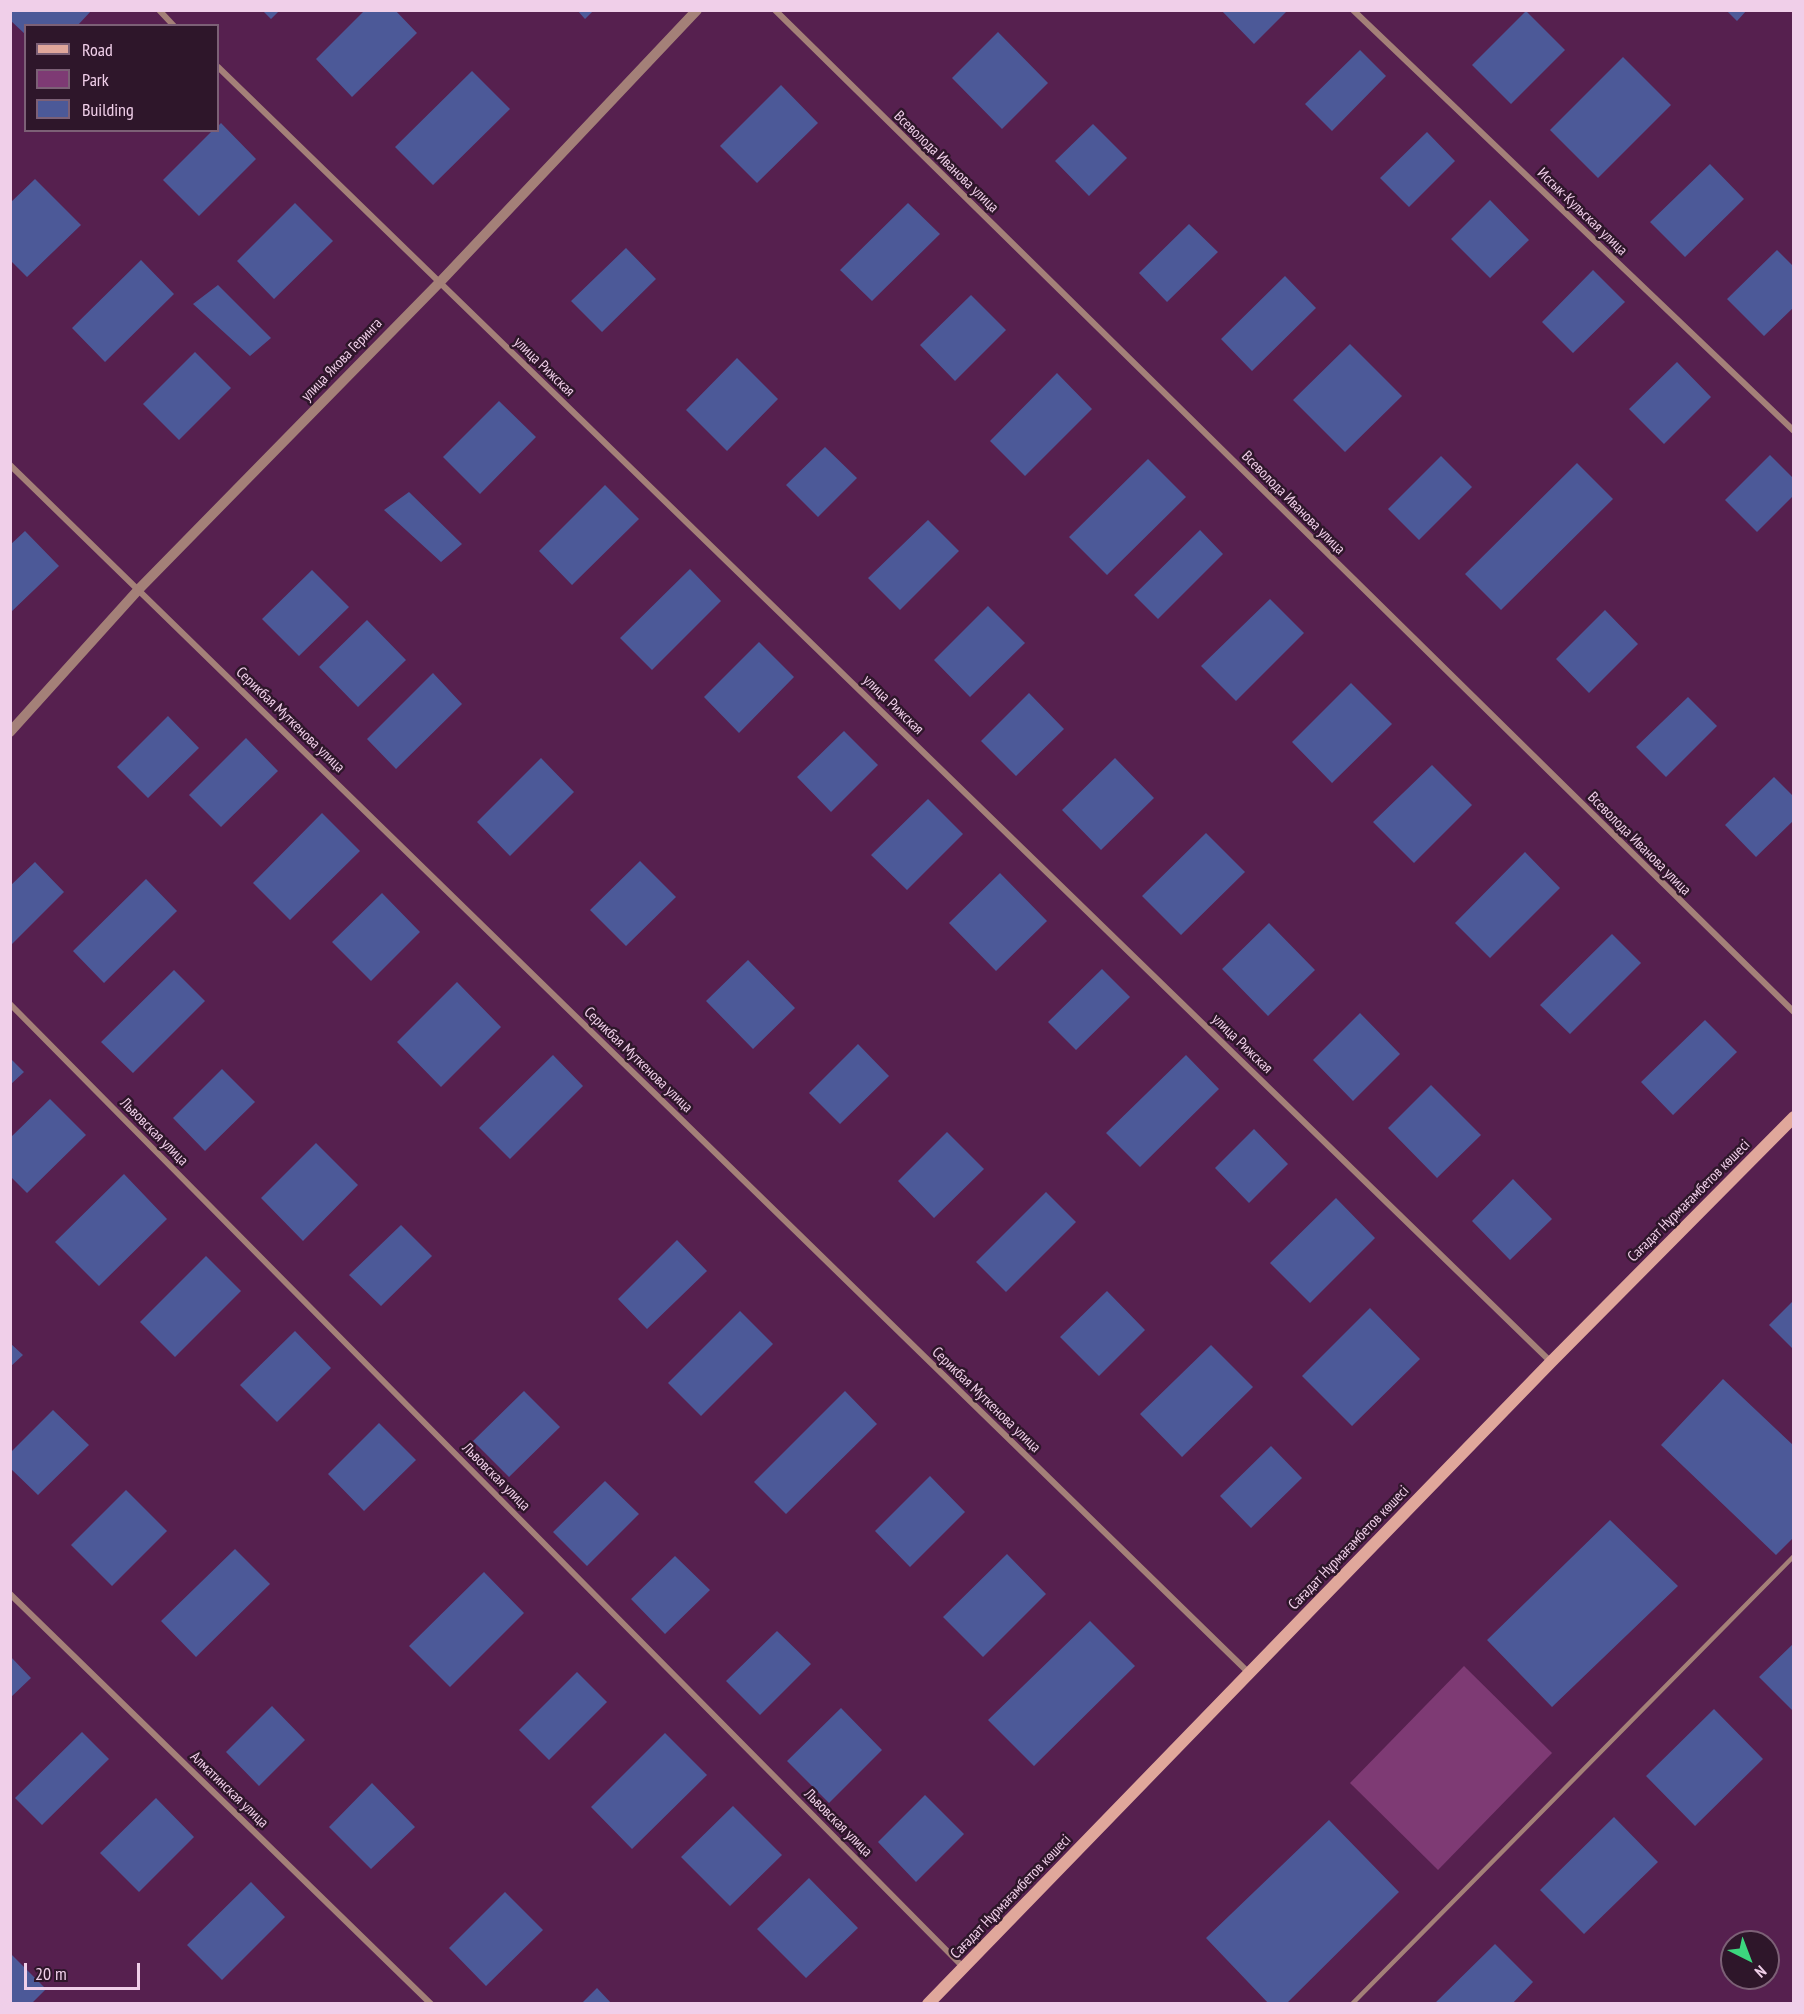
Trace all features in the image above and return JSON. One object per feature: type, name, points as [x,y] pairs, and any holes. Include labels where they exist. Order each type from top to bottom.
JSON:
[{"type":"main road","name":"Сағадат Нұрмағамбетов көшесі","points":[[928,2004],[1551,1362],[1793,1117]]},
{"type":"street","points":[[159,10],[172,24]]},
{"type":"street","name":"улица Якова Геринга","points":[[10,732],[139,589],[440,282],[697,10]]},
{"type":"street","name":"Всеволода Иванова улица","points":[[775,10],[1794,1012]]},
{"type":"street","name":"Иссык-Кульская улица","points":[[1353,10],[1794,431]]},
{"type":"street","name":"улица Рижская","points":[[219,68],[1551,1362]]},
{"type":"street","name":"Серикбая Муткенова улица","points":[[10,465],[1249,1673]]},
{"type":"street","name":"Львовская улица","points":[[10,1004],[964,1967]]},
{"type":"street","name":"Алматинская улица","points":[[10,1594],[431,2004]]},
{"type":"lane","points":[[1352,2004],[1794,1556]]},
{"type":"green space","points":[[1464,1666],[1552,1753],[1438,1870],[1350,1783]]},
{"type":"building","points":[[10,10],[92,10],[79,24],[24,24],[24,33],[10,20]]},
{"type":"building","points":[[262,10],[280,10],[271,19]]},
{"type":"building","points":[[365,10],[395,10],[417,33],[352,97],[316,59]]},
{"type":"building","points":[[577,10],[594,10],[585,19]]},
{"type":"building","points":[[1221,10],[1288,10],[1254,44]]},
{"type":"building","points":[[1726,10],[1747,10],[1737,21]]},
{"type":"building","points":[[1526,11],[1565,50],[1511,104],[1472,65]]},
{"type":"building","points":[[998,32],[1048,83],[1002,129],[952,78]]},
{"type":"building","points":[[1360,50],[1386,76],[1332,131],[1305,104]]},
{"type":"building","points":[[1623,57],[1671,105],[1598,178],[1550,130]]},
{"type":"building","points":[[472,71],[510,109],[433,185],[395,147]]},
{"type":"building","points":[[781,85],[818,123],[757,183],[720,146]]},
{"type":"building","points":[[221,123],[256,159],[199,216],[163,180],[211,132],[219,132]]},
{"type":"building","points":[[1093,124],[1127,158],[1089,196],[1055,161]]},
{"type":"building","points":[[1427,132],[1455,161],[1409,207],[1380,178]]},
{"type":"building","points":[[1710,164],[1744,199],[1685,257],[1650,222]]},
{"type":"building","points":[[35,179],[81,225],[27,277],[10,260],[10,203]]},
{"type":"building","points":[[1490,200],[1529,240],[1490,278],[1451,239]]},
{"type":"building","points":[[295,203],[333,241],[274,299],[237,261]]},
{"type":"building","points":[[908,203],[940,234],[872,301],[840,270]]},
{"type":"building","points":[[1189,224],[1218,252],[1167,302],[1139,273]]},
{"type":"building","points":[[626,248],[656,279],[602,332],[571,301]]},
{"type":"building","points":[[1777,250],[1794,267],[1794,307],[1764,336],[1727,299]]},
{"type":"building","points":[[141,260],[174,294],[105,362],[72,328]]},
{"type":"building","points":[[1593,270],[1625,302],[1573,353],[1542,322]]},
{"type":"building","points":[[1285,276],[1316,308],[1252,371],[1221,339]]},
{"type":"building","points":[[218,285],[271,338],[250,356],[193,304]]},
{"type":"building","points":[[971,295],[1006,330],[955,381],[920,345]]},
{"type":"building","points":[[1350,344],[1402,396],[1345,452],[1293,400]]},
{"type":"building","points":[[195,352],[231,388],[179,440],[143,404]]},
{"type":"building","points":[[737,358],[778,399],[727,451],[686,410]]},
{"type":"building","points":[[1677,362],[1711,397],[1664,444],[1629,409]]},
{"type":"building","points":[[1057,373],[1092,409],[1025,476],[990,441]]},
{"type":"building","points":[[499,401],[536,437],[480,494],[443,457]]},
{"type":"building","points":[[825,447],[857,478],[818,517],[786,485]]},
{"type":"building","points":[[1770,455],[1794,479],[1794,495],[1757,532],[1725,500]]},
{"type":"building","points":[[1441,456],[1472,487],[1419,540],[1388,509]]},
{"type":"building","points":[[1148,459],[1186,497],[1107,575],[1069,537]]},
{"type":"building","points":[[1577,463],[1613,499],[1501,610],[1465,574]]},
{"type":"building","points":[[605,485],[639,519],[572,585],[539,551]]},
{"type":"building","points":[[409,492],[462,544],[441,562],[384,510]]},
{"type":"building","points":[[928,520],[959,551],[900,610],[868,578]]},
{"type":"building","points":[[1200,530],[1223,554],[1158,619],[1134,595]]},
{"type":"building","points":[[25,531],[59,566],[10,613],[10,545]]},
{"type":"building","points":[[690,569],[721,601],[652,670],[620,638]]},
{"type":"building","points":[[312,570],[349,607],[299,656],[262,619]]},
{"type":"building","points":[[1270,599],[1304,633],[1236,701],[1201,666]]},
{"type":"building","points":[[988,606],[1025,643],[970,697],[934,660]]},
{"type":"building","points":[[1605,610],[1638,644],[1589,693],[1556,659]]},
{"type":"building","points":[[367,620],[406,660],[358,707],[319,667]]},
{"type":"building","points":[[759,642],[794,677],[739,733],[704,697]]},
{"type":"building","points":[[433,673],[462,704],[396,769],[367,739]]},
{"type":"building","points":[[1351,683],[1392,724],[1332,783],[1292,742]]},
{"type":"building","points":[[1029,693],[1064,729],[1016,776],[981,741]]},
{"type":"building","points":[[1688,697],[1717,726],[1666,777],[1636,747]]},
{"type":"building","points":[[168,716],[199,748],[148,798],[117,767]]},
{"type":"building","points":[[844,731],[878,765],[831,812],[797,777]]},
{"type":"building","points":[[246,738],[278,771],[221,827],[189,795]]},
{"type":"building","points":[[541,758],[574,792],[510,856],[477,822]]},
{"type":"building","points":[[1115,758],[1154,798],[1101,850],[1062,810]]},
{"type":"building","points":[[1432,765],[1472,805],[1414,863],[1373,822]]},
{"type":"building","points":[[1774,777],[1794,797],[1794,820],[1756,857],[1725,825]]},
{"type":"building","points":[[928,799],[963,834],[907,890],[871,855]]},
{"type":"building","points":[[322,813],[360,851],[290,920],[253,883]]},
{"type":"building","points":[[1206,833],[1245,872],[1181,935],[1142,896]]},
{"type":"building","points":[[1525,852],[1560,888],[1490,958],[1455,923]]},
{"type":"building","points":[[640,861],[676,897],[626,946],[590,910]]},
{"type":"building","points":[[35,862],[64,892],[10,946],[10,886]]},
{"type":"building","points":[[1000,873],[1047,921],[996,971],[949,923]]},
{"type":"building","points":[[146,879],[177,911],[104,983],[73,951]]},
{"type":"building","points":[[382,893],[420,932],[371,981],[332,942]]},
{"type":"building","points":[[1269,923],[1315,970],[1268,1016],[1222,969]]},
{"type":"building","points":[[1612,934],[1641,963],[1570,1034],[1540,1005]]},
{"type":"building","points":[[748,960],[795,1008],[753,1049],[706,1001]]},
{"type":"building","points":[[1102,969],[1130,997],[1076,1050],[1048,1022]]},
{"type":"building","points":[[174,970],[205,1001],[133,1073],[101,1042]]},
{"type":"building","points":[[457,982],[501,1027],[441,1087],[397,1042]]},
{"type":"building","points":[[1360,1013],[1400,1054],[1353,1101],[1313,1060]]},
{"type":"building","points":[[1705,1020],[1737,1052],[1673,1115],[1641,1082]]},
{"type":"building","points":[[858,1044],[889,1076],[840,1124],[809,1093]]},
{"type":"building","points":[[553,1055],[583,1086],[510,1159],[479,1128]]},
{"type":"building","points":[[1186,1055],[1219,1089],[1140,1167],[1106,1133]]},
{"type":"building","points":[[10,1058],[24,1072],[10,1085]]},
{"type":"building","points":[[222,1069],[255,1102],[205,1151],[173,1118]]},
{"type":"building","points":[[1431,1085],[1481,1135],[1437,1178],[1388,1128]]},
{"type":"building","points":[[50,1099],[86,1135],[27,1193],[10,1176],[10,1138]]},
{"type":"building","points":[[1254,1129],[1288,1164],[1249,1203],[1215,1168]]},
{"type":"building","points":[[947,1132],[984,1169],[934,1218],[898,1181]]},
{"type":"building","points":[[316,1143],[358,1185],[303,1241],[261,1198]]},
{"type":"building","points":[[124,1174],[167,1219],[99,1286],[55,1242]]},
{"type":"building","points":[[1513,1179],[1552,1219],[1510,1260],[1472,1221]]},
{"type":"building","points":[[1046,1192],[1076,1222],[1006,1292],[976,1262]]},
{"type":"building","points":[[1336,1198],[1375,1238],[1310,1303],[1270,1263]]},
{"type":"building","points":[[401,1225],[432,1256],[381,1306],[349,1275]]},
{"type":"building","points":[[677,1240],[707,1271],[647,1329],[618,1299]]},
{"type":"building","points":[[206,1256],[241,1291],[175,1357],[140,1322]]},
{"type":"building","points":[[1107,1291],[1145,1330],[1099,1376],[1060,1337]]},
{"type":"building","points":[[1794,1300],[1794,1350],[1769,1325]]},
{"type":"building","points":[[1370,1308],[1420,1359],[1352,1426],[1302,1376]]},
{"type":"building","points":[[740,1311],[773,1344],[701,1416],[668,1383]]},
{"type":"building","points":[[295,1331],[331,1368],[277,1422],[240,1385]]},
{"type":"building","points":[[10,1343],[23,1355],[10,1367]]},
{"type":"building","points":[[1211,1345],[1253,1387],[1182,1457],[1140,1414]]},
{"type":"building","points":[[1723,1379],[1794,1446],[1794,1537],[1776,1555],[1661,1445]]},
{"type":"building","points":[[524,1391],[560,1427],[509,1477],[473,1441]]},
{"type":"building","points":[[845,1391],[877,1424],[786,1514],[754,1482]]},
{"type":"building","points":[[53,1410],[89,1445],[38,1495],[10,1468],[10,1453]]},
{"type":"building","points":[[379,1423],[416,1460],[364,1511],[328,1474]]},
{"type":"building","points":[[1271,1446],[1302,1478],[1251,1528],[1220,1496]]},
{"type":"building","points":[[930,1476],[965,1512],[910,1567],[875,1531]]},
{"type":"building","points":[[605,1481],[639,1514],[587,1566],[553,1532]]},
{"type":"building","points":[[126,1490],[167,1531],[112,1586],[71,1545]]},
{"type":"building","points":[[1610,1520],[1678,1586],[1552,1707],[1487,1640]]},
{"type":"building","points":[[235,1549],[270,1584],[196,1657],[161,1621]]},
{"type":"building","points":[[1007,1554],[1046,1594],[983,1657],[943,1617]]},
{"type":"building","points":[[675,1556],[710,1590],[665,1634],[631,1599]]},
{"type":"building","points":[[484,1572],[524,1613],[450,1687],[409,1646]]},
{"type":"building","points":[[1090,1621],[1135,1666],[1034,1766],[988,1720]]},
{"type":"building","points":[[777,1631],[811,1664],[760,1715],[726,1681]]},
{"type":"building","points":[[1794,1643],[1794,1712],[1759,1677]]},
{"type":"building","points":[[10,1656],[31,1678],[10,1698]]},
{"type":"building","points":[[577,1672],[607,1702],[549,1760],[519,1730]]},
{"type":"building","points":[[272,1706],[305,1740],[259,1786],[226,1752]]},
{"type":"building","points":[[841,1708],[882,1750],[829,1803],[787,1761]]},
{"type":"building","points":[[1714,1709],[1763,1759],[1695,1826],[1646,1776]]},
{"type":"building","points":[[82,1732],[109,1759],[42,1825],[15,1798]]},
{"type":"building","points":[[665,1733],[707,1775],[632,1849],[591,1807]]},
{"type":"building","points":[[372,1783],[415,1827],[371,1869],[329,1827]]},
{"type":"building","points":[[925,1795],[964,1834],[916,1882],[878,1842]]},
{"type":"building","points":[[156,1798],[194,1837],[139,1892],[100,1853]]},
{"type":"building","points":[[733,1806],[782,1855],[730,1906],[681,1857]]},
{"type":"building","points":[[1614,1817],[1658,1862],[1584,1934],[1540,1890]]},
{"type":"building","points":[[1329,1820],[1399,1892],[1286,2004],[1269,2004],[1206,1938]]},
{"type":"building","points":[[809,1878],[858,1928],[806,1978],[757,1929]]},
{"type":"building","points":[[251,1882],[285,1917],[222,1980],[187,1945]]},
{"type":"building","points":[[505,1892],[543,1930],[486,1986],[449,1948]]},
{"type":"building","points":[[1495,1944],[1533,1982],[1512,2004],[1434,2004]]},
{"type":"building","points":[[10,1953],[46,1989],[31,2004],[10,2004]]},
{"type":"building","points":[[597,1988],[612,2004],[581,2004]]}]
